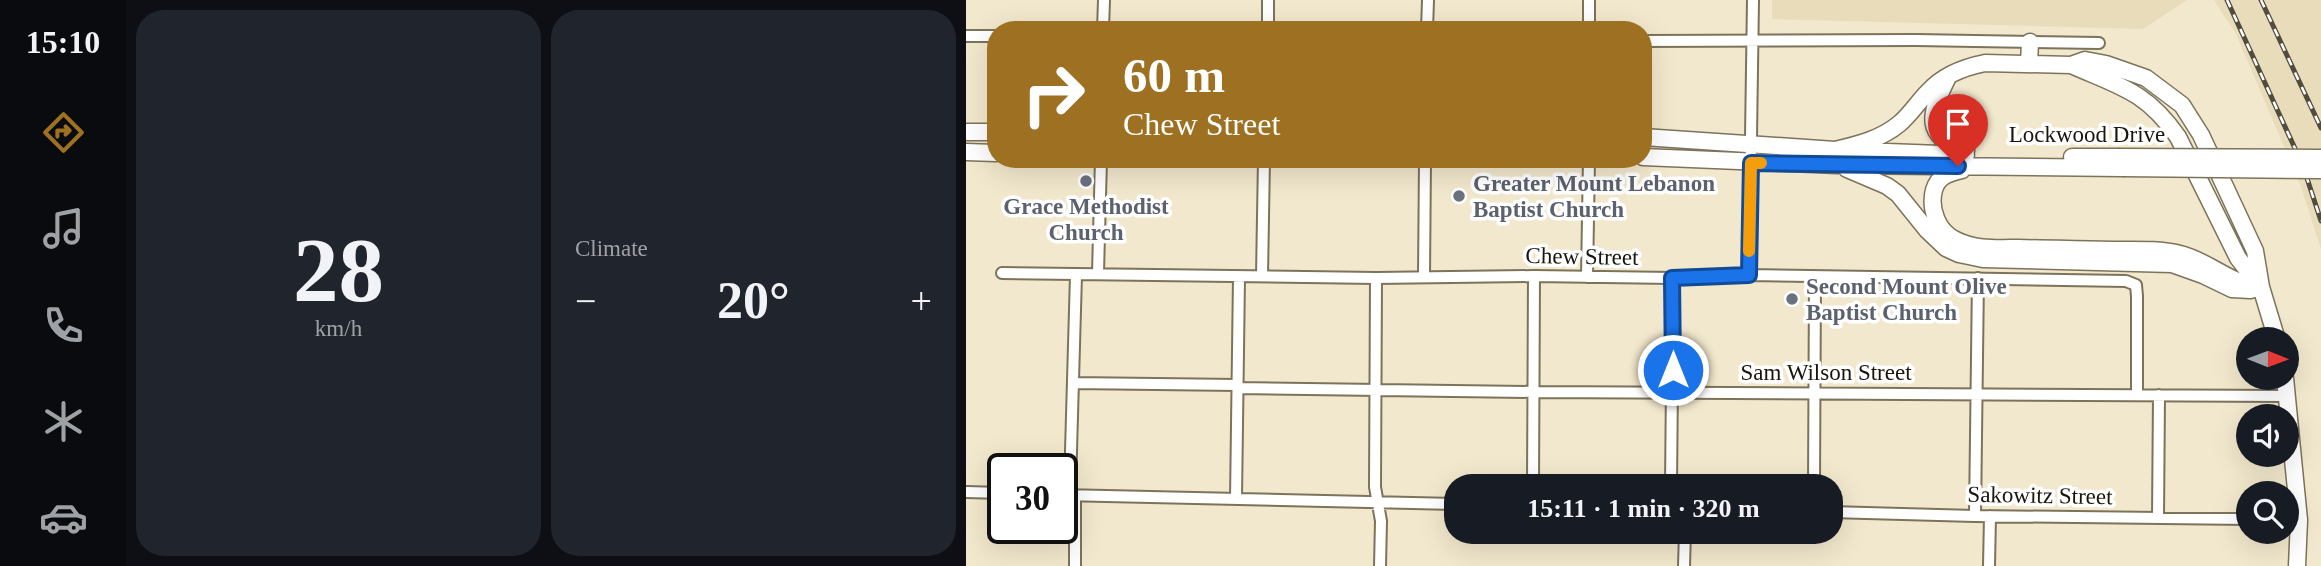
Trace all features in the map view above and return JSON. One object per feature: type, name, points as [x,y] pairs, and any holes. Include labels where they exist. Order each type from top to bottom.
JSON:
[{"type":"main road","points":[[2029,64],[2030,42]]},
{"type":"main road","points":[[1836,158],[1899,125],[1930,89],[1959,70],[1985,64],[2071,65],[2085,60],[2127,70],[2146,78],[2182,105],[2202,135],[2255,251],[2261,287],[2273,327]]},
{"type":"main road","points":[[2071,65],[2133,91],[2165,118],[2178,137],[2238,258],[2261,287]]},
{"type":"main road","points":[[1948,77],[1936,101],[1934,126],[1939,137],[1949,145],[1982,161]]},
{"type":"main road","points":[[966,132],[987,132]]},
{"type":"main road","name":"Lockwood Drive","points":[[1652,138],[1752,144],[1836,158]]},
{"type":"main road","points":[[966,152],[987,153]]},
{"type":"main road","name":"Lockwood Drive","points":[[1652,158],[1751,163],[1836,158],[2321,170]]},
{"type":"main road","points":[[1836,158],[1898,194],[1937,240],[1959,254],[1983,259],[2172,264],[2232,289],[2250,290],[2261,287]]},
{"type":"main road","name":"Lockwood Drive","points":[[2120,163],[2321,158]]},
{"type":"main road","points":[[1982,161],[1947,173],[1936,184],[1933,210],[1943,232],[1954,240],[1968,245],[1994,248],[2143,250],[2179,254],[2201,261],[2244,284],[2261,287]]},
{"type":"main road","points":[[2238,258],[2255,251]]},
{"type":"main road","points":[[2287,390],[2291,481]]},
{"type":"main road","points":[[2295,544],[2297,566]]},
{"type":"street","points":[[1103,21],[1104,0]]},
{"type":"street","points":[[1268,0],[1268,21]]},
{"type":"street","points":[[1427,21],[1428,0]]},
{"type":"street","points":[[1589,0],[1589,21]]},
{"type":"street","points":[[1749,275],[1754,0]]},
{"type":"street","points":[[966,36],[987,36]]},
{"type":"street","points":[[1652,41],[2099,43]]},
{"type":"street","points":[[1098,273],[1101,168]]},
{"type":"street","points":[[1262,276],[1264,168]]},
{"type":"street","points":[[1424,277],[1425,168]]},
{"type":"street","points":[[1587,277],[1589,168]]},
{"type":"street","name":"Chew Street","points":[[1002,273],[1376,278],[1672,278],[1749,275],[2126,281],[2136,285],[2137,394]]},
{"type":"street","points":[[1071,453],[1076,275]]},
{"type":"street","points":[[1532,474],[1534,276]]},
{"type":"street","points":[[1236,499],[1239,277]]},
{"type":"street","points":[[1376,278],[1375,487],[1381,521],[1380,566]]},
{"type":"street","points":[[1671,474],[1672,278]]},
{"type":"street","points":[[1814,474],[1815,278]]},
{"type":"street","points":[[1975,516],[1978,278]]},
{"type":"street","name":"Sam Wilson Street","points":[[1073,383],[1534,392],[2288,396]]},
{"type":"street","points":[[2158,518],[2159,395]]},
{"type":"street","points":[[966,492],[987,493]]},
{"type":"street","points":[[1078,495],[1444,504]]},
{"type":"street","name":"Sakowitz Street","points":[[1843,512],[2236,519]]},
{"type":"street","points":[[1989,566],[1990,516]]},
{"type":"street","points":[[1073,544],[1075,566]]},
{"type":"street","points":[[1684,566],[1685,544]]},
{"type":"shaded area","points":[[1772,0],[2187,0],[2143,29],[1772,19]]},
{"type":"shaded area","points":[[2214,0],[2321,0],[2321,249],[2300,184],[2236,34]]},
{"type":"railway","points":[[2227,0],[2303,166],[2321,221]]},
{"type":"railway","points":[[2261,0],[2321,128]]},
{"type":"slow traffic","points":[[1749,251],[1751,163],[1761,163]]},
{"type":"place","name":"Grace Methodist Church","points":[[1086,181]]},
{"type":"place","name":"Greater Mount Lebanon Baptist Church","points":[[1459,196]]},
{"type":"place","name":"Second Mount Olive Baptist Church","points":[[1792,299]]},
{"type":"route","points":[[1673,370],[1672,278],[1749,275],[1751,163],[1958,166]]}]
